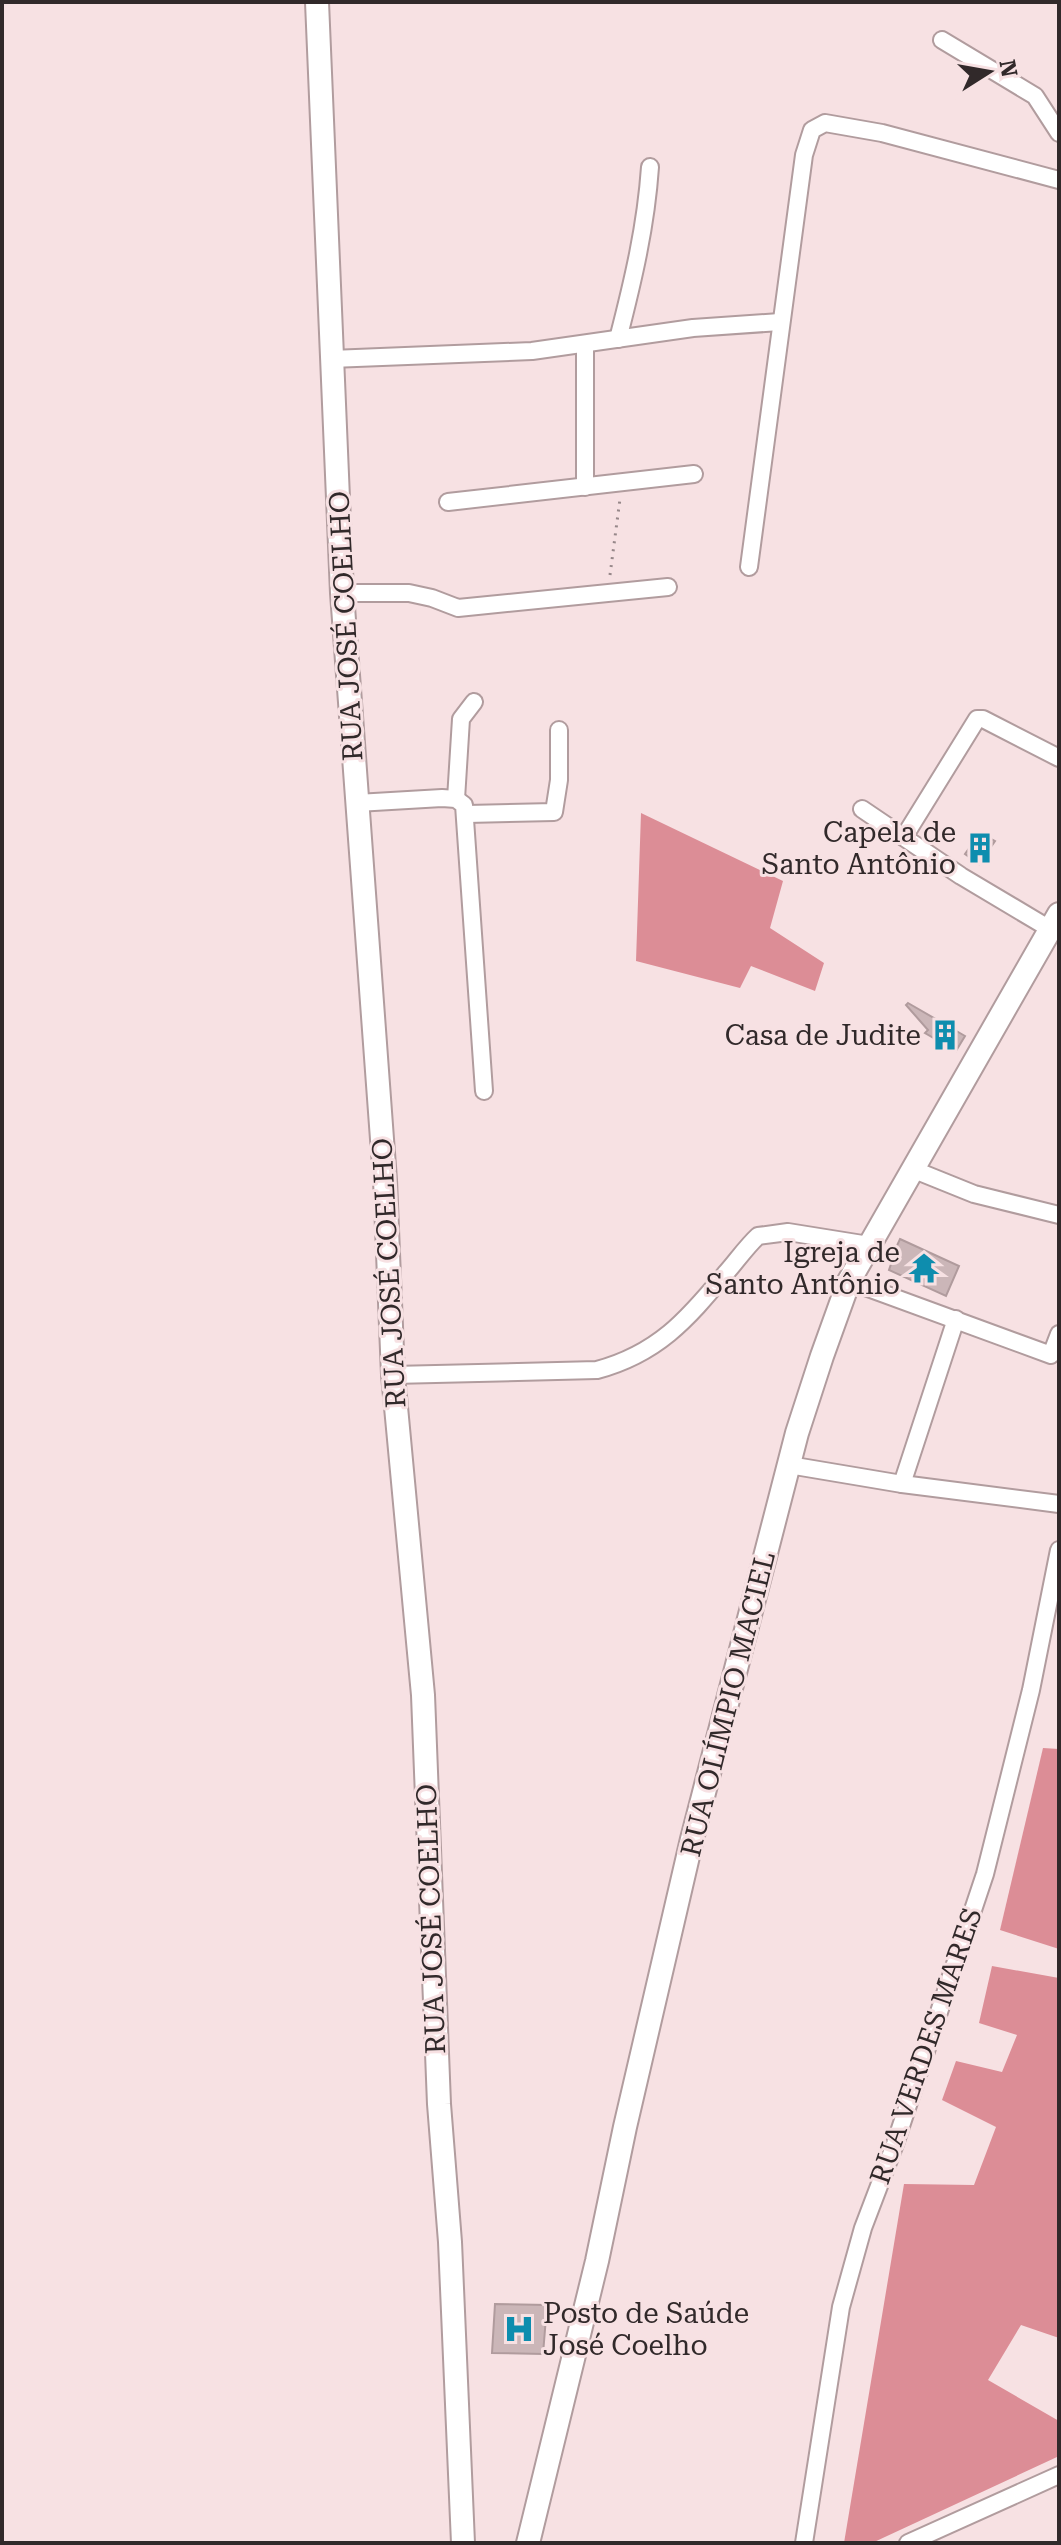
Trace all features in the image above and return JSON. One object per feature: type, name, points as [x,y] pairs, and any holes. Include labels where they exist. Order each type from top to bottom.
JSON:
[{"type":"street","name":"RUA JOSÉ COELHO","points":[[317,2],[342,593],[385,1180],[393,1375],[423,1695],[439,2104],[450,2242],[463,2543]]},
{"type":"street","points":[[942,40],[1035,96],[1059,133]]},
{"type":"street","points":[[749,567],[780,322],[809,135],[821,124],[834,124],[882,133],[1059,180]]},
{"type":"street","points":[[618,339],[640,248],[650,167]]},
{"type":"street","points":[[331,359],[532,351],[693,328],[780,322]]},
{"type":"street","points":[[585,345],[585,487]]},
{"type":"street","points":[[448,502],[694,474]]},
{"type":"street","points":[[342,593],[409,593],[458,608],[668,587]]},
{"type":"street","points":[[456,799],[461,719],[474,702]]},
{"type":"street","points":[[904,837],[978,719],[1059,758]]},
{"type":"street","points":[[467,814],[554,812],[559,780],[559,730]]},
{"type":"street","points":[[357,803],[456,799],[464,805],[484,1091]]},
{"type":"street","points":[[862,809],[961,876],[1054,921]]},
{"type":"street","name":"RUA OLÍMPIO MACIEL","points":[[528,2543],[597,2261],[692,1839],[817,1369],[849,1281],[1054,921]]},
{"type":"street","points":[[912,1169],[974,1194],[1059,1215]]},
{"type":"street","points":[[393,1375],[597,1370],[620,1363],[658,1344],[686,1321],[758,1236],[788,1232],[869,1245]]},
{"type":"street","points":[[849,1281],[1051,1355],[1059,1334]]},
{"type":"street","points":[[902,1484],[956,1319]]},
{"type":"street","points":[[789,1465],[902,1484],[1059,1504]]},
{"type":"street","name":"RUA VERDES MARES","points":[[804,2543],[841,2307],[863,2228],[910,2101],[985,1874],[1028,1704],[1059,1550]]},
{"type":"street","points":[[908,2543],[1059,2475]]},
{"type":"path","points":[[608,594],[622,483]]},
{"type":"shaded area","points":[[641,813],[783,881],[770,928],[824,963],[815,991],[751,966],[740,988],[636,961]]},
{"type":"shaded area","points":[[1043,1748],[1059,1749],[1059,1949],[1000,1930]]},
{"type":"shaded area","points":[[992,1966],[1059,1978],[1059,2338],[1021,2325],[988,2380],[1059,2421],[1057,2457],[872,2543],[844,2543],[904,2184],[974,2185],[996,2127],[942,2100],[956,2061],[1002,2072],[1017,2035],[979,2023]]},
{"type":"building","name":"Capela de Santo Antônio","points":[[980,833],[995,841],[979,864],[965,854]]},
{"type":"building","name":"Casa de Judite","points":[[908,1003],[965,1036],[956,1051],[925,1033],[928,1030],[906,1005]]},
{"type":"building","name":"Igreja de Santo Antônio","points":[[900,1239],[959,1266],[946,1296],[889,1270],[889,1255]]},
{"type":"building","name":"Posto de Saúde José Coelho","points":[[495,2304],[547,2305],[543,2354],[492,2353]]},
{"type":"place","name":"Capela de Santo Antônio","points":[[980,848]]},
{"type":"place","name":"Casa de Judite","points":[[945,1035]]},
{"type":"place","name":"Igreja de Santo Antônio","points":[[924,1268]]},
{"type":"place","name":"Posto de Saúde José Coelho","points":[[519,2329]]}]
